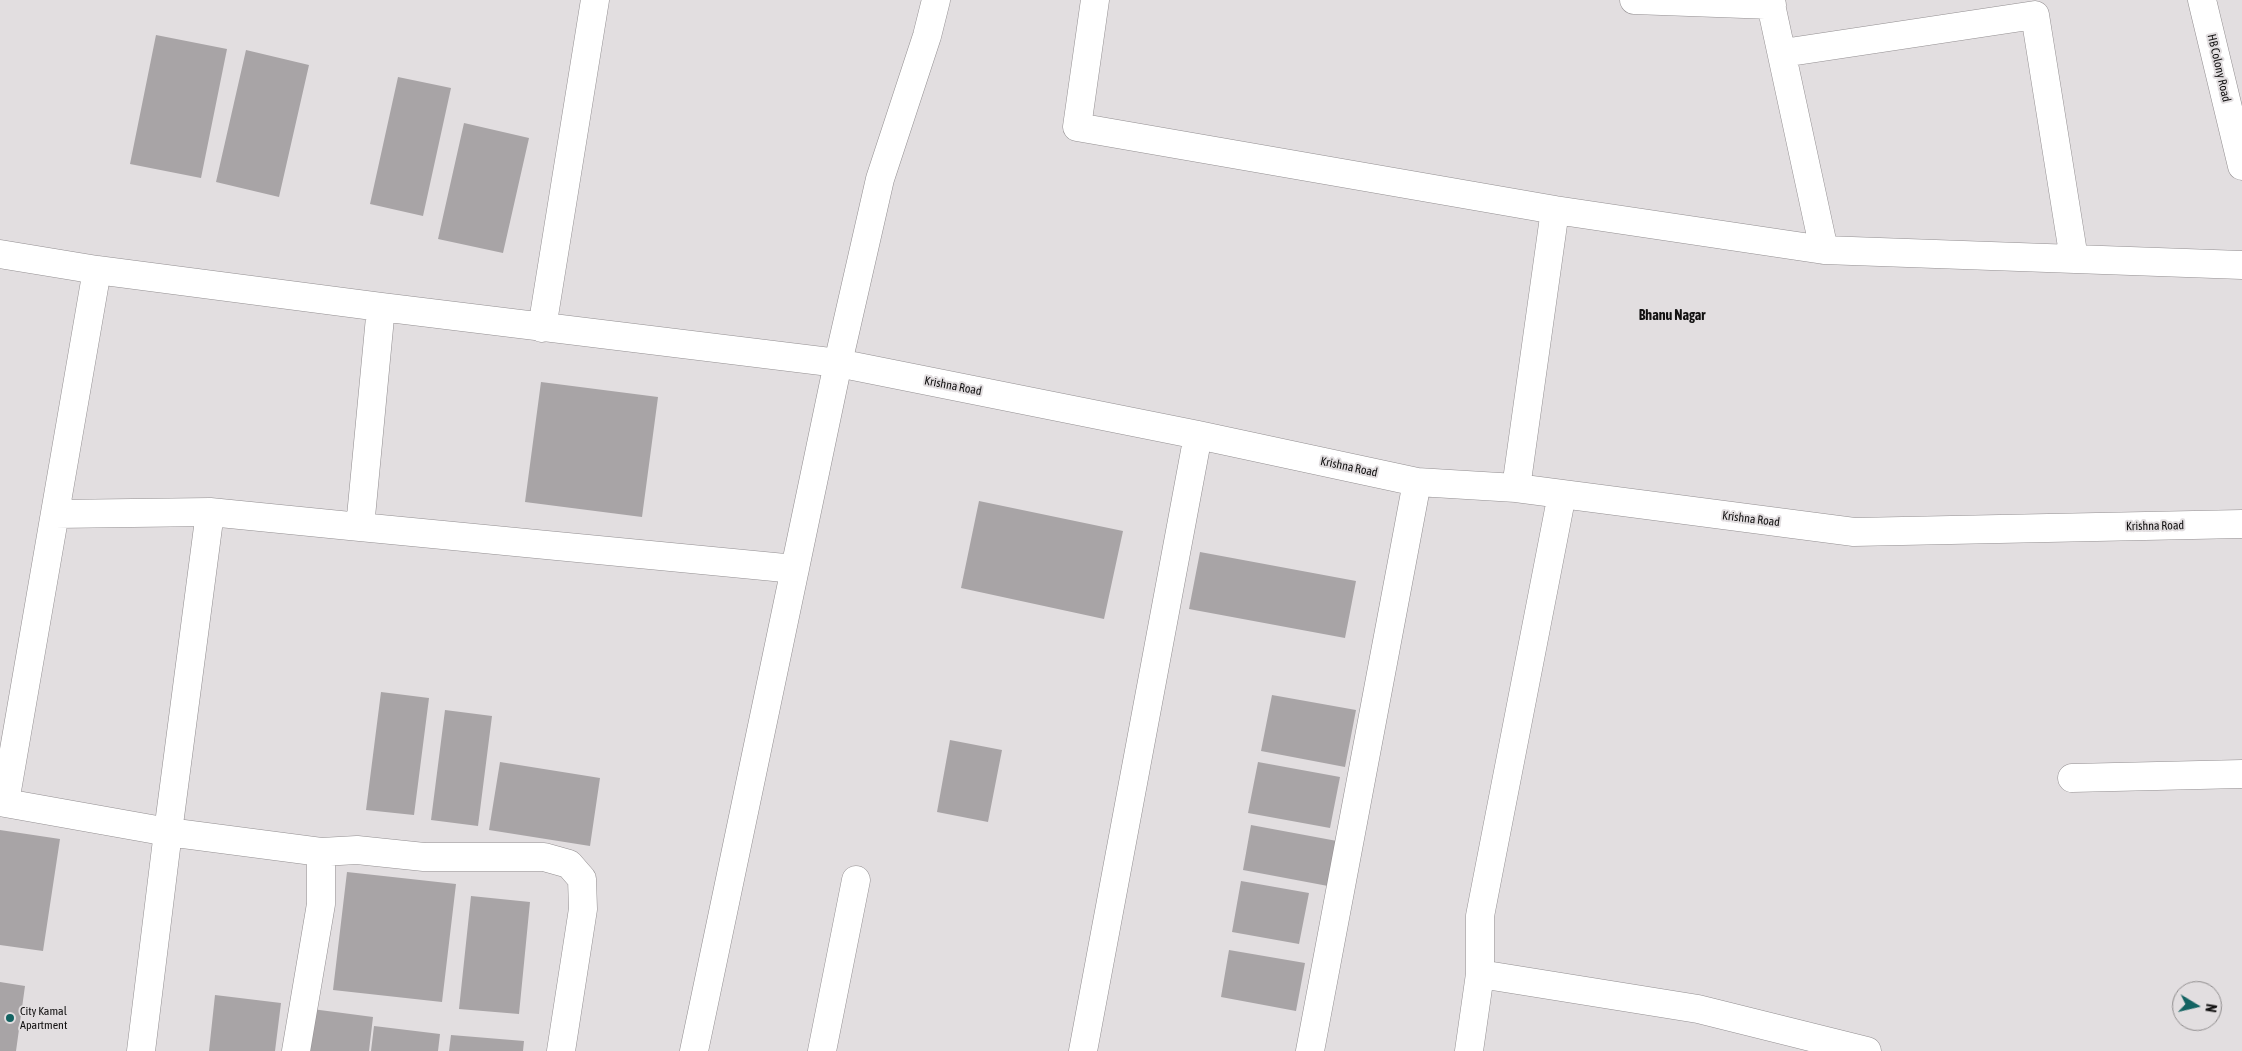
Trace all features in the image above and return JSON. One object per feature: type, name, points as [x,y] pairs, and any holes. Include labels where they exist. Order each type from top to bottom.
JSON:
[{"type":"street","points":[[542,328],[595,0]]},
{"type":"street","points":[[694,1051],[838,363],[880,179],[927,36],[936,0]]},
{"type":"street","points":[[1094,0],[1077,127],[1555,210],[1824,250],[2242,264]]},
{"type":"street","points":[[1634,0],[1771,3],[1824,250]]},
{"type":"street","name":"HB Colony Road","points":[[2202,0],[2242,166]]},
{"type":"street","points":[[1783,52],[2035,15],[2074,258]]},
{"type":"street","points":[[1516,488],[1555,210]]},
{"type":"street","name":"Krishna Road","points":[[0,254],[97,270],[381,308],[838,363],[1198,435],[1418,482],[1516,488],[1854,532],[2242,524]]},
{"type":"street","points":[[97,270],[3,802],[168,832],[321,852],[357,850],[424,857],[544,857],[569,864],[582,879],[583,909],[561,1051]]},
{"type":"street","points":[[360,527],[381,308]]},
{"type":"street","points":[[1082,1051],[1198,435]]},
{"type":"street","points":[[1310,1051],[1418,482]]},
{"type":"street","points":[[1469,1051],[1480,974],[1480,916],[1562,494]]},
{"type":"street","points":[[55,514],[210,512],[795,568]]},
{"type":"street","points":[[141,1051],[210,512]]},
{"type":"street","points":[[2072,778],[2242,774]]},
{"type":"street","points":[[296,1051],[321,904],[321,852]]},
{"type":"street","points":[[822,1051],[856,880]]},
{"type":"street","points":[[1480,974],[1698,1009],[1867,1051]]},
{"type":"building","points":[[156,35],[227,49],[201,178],[130,164]]},
{"type":"building","points":[[246,50],[309,65],[279,197],[216,182]]},
{"type":"building","points":[[398,77],[451,88],[423,216],[370,204]]},
{"type":"building","points":[[464,123],[529,138],[503,253],[438,239]]},
{"type":"building","points":[[541,382],[658,397],[642,517],[525,502]]},
{"type":"building","points":[[979,501],[1123,531],[1104,619],[961,588]]},
{"type":"building","points":[[1200,552],[1356,581],[1345,638],[1189,609]]},
{"type":"building","points":[[381,692],[429,698],[414,815],[366,810]]},
{"type":"building","points":[[1272,695],[1356,710],[1345,767],[1261,751]]},
{"type":"building","points":[[445,710],[492,716],[478,826],[431,820]]},
{"type":"building","points":[[950,740],[1002,750],[988,822],[937,812]]},
{"type":"building","points":[[500,762],[600,778],[590,846],[489,830]]},
{"type":"building","points":[[1258,762],[1340,777],[1330,828],[1248,813]]},
{"type":"building","points":[[1251,825],[1337,841],[1328,886],[1243,870]]},
{"type":"building","points":[[0,830],[60,839],[43,951],[0,945]]},
{"type":"building","points":[[347,872],[456,884],[442,1002],[333,990]]},
{"type":"building","points":[[1241,881],[1309,893],[1299,944],[1232,932]]},
{"type":"building","points":[[471,896],[530,902],[519,1014],[459,1009]]},
{"type":"building","points":[[1229,950],[1305,963],[1296,1011],[1221,997]]},
{"type":"building","name":"City Kamal Apartment","points":[[0,982],[25,986],[16,1051],[0,1051]]},
{"type":"building","points":[[215,995],[281,1003],[275,1051],[209,1051]]},
{"type":"building","points":[[312,1009],[373,1017],[369,1051],[307,1051]]},
{"type":"building","points":[[374,1026],[440,1034],[438,1051],[371,1051]]},
{"type":"building","points":[[451,1035],[524,1041],[523,1051],[449,1051]]},
{"type":"place","name":"City Kamal Apartment","points":[[10,1018]]},
{"type":"district","name":"Bhanu Nagar","points":[[1672,316]]}]
